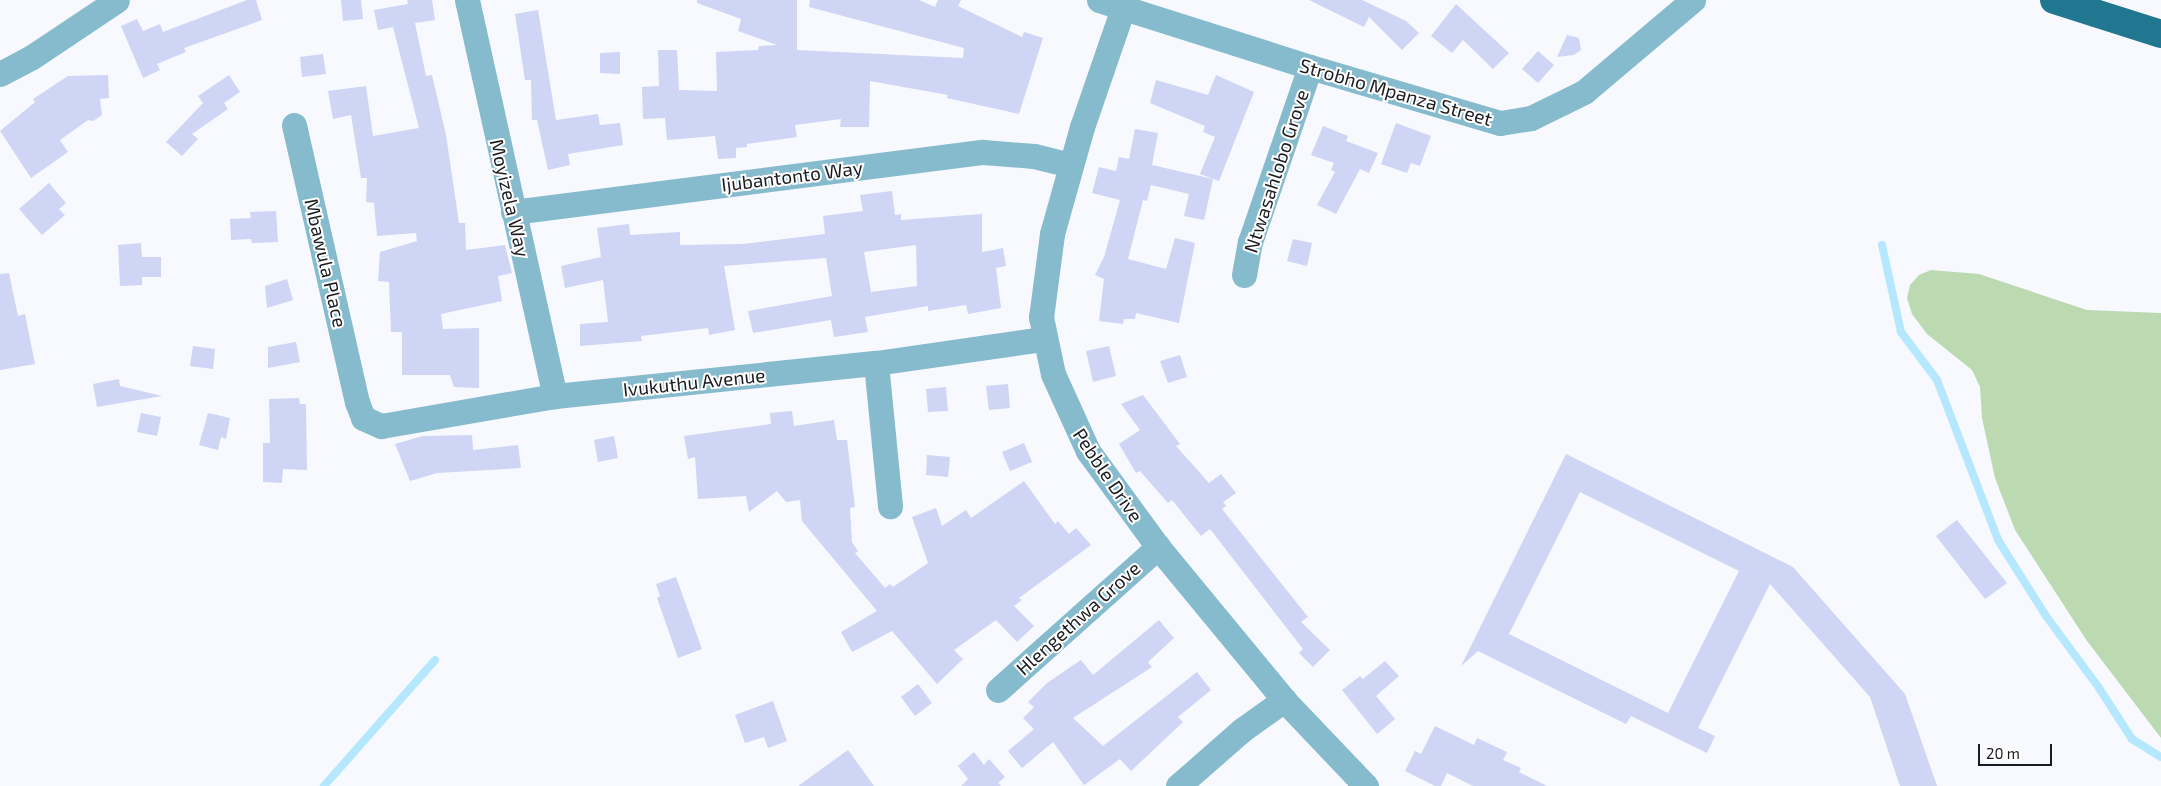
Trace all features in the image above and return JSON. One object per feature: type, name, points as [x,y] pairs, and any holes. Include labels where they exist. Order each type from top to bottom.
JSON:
[{"type":"highway","points":[[2054,0],[2161,34]]},
{"type":"street","points":[[0,74],[32,57],[116,0]]},
{"type":"street","name":"Moyizela Way","points":[[467,0],[555,396]]},
{"type":"street","name":"Strobho Mpanza Street","points":[[1099,0],[1310,67],[1500,122],[1531,118],[1584,92],[1693,0]]},
{"type":"street","name":"Pebble Drive","points":[[1124,8],[1070,165],[1043,283],[1043,339],[1056,382],[1088,451],[1158,547],[1284,700],[1366,786]]},
{"type":"street","name":"Ntwasahlobo Grove","points":[[1244,275],[1250,242],[1310,67]]},
{"type":"street","name":"Mbawula Place","points":[[294,125],[357,402]]},
{"type":"street","name":"Ijubantonto Way","points":[[513,212],[983,152],[1034,156],[1070,165]]},
{"type":"street","name":"Ivukuthu Avenue","points":[[357,402],[363,418],[381,426],[555,396],[876,363],[1043,339]]},
{"type":"street","points":[[876,363],[890,506]]},
{"type":"street","name":"Hlengethwa Grove","points":[[998,690],[1158,547]]},
{"type":"street","points":[[1178,786],[1242,730],[1284,700]]},
{"type":"green space","points":[[1931,270],[1979,274],[2087,310],[2161,313],[2161,738],[2087,641],[2015,530],[1995,478],[1982,418],[1980,387],[1972,370],[1927,334],[1912,314],[1907,298],[1910,285],[1919,275]]},
{"type":"building","points":[[247,0],[256,0],[262,20],[184,48],[186,52],[157,64],[160,70],[143,78],[121,26],[137,19],[143,31],[160,24],[163,32]]},
{"type":"building","points":[[341,0],[361,0],[363,19],[343,21]]},
{"type":"building","points":[[407,0],[432,0],[435,20],[415,23],[426,76],[432,75],[446,135],[459,223],[465,223],[466,250],[505,245],[512,273],[498,276],[502,301],[441,314],[443,329],[479,328],[479,388],[454,387],[450,375],[402,375],[402,332],[391,332],[389,282],[378,281],[380,252],[417,241],[416,233],[377,236],[374,203],[366,202],[367,178],[361,178],[351,115],[333,119],[328,91],[366,86],[373,136],[419,128],[393,27],[378,30],[374,10],[408,4]]},
{"type":"building","points":[[697,0],[797,0],[797,50],[963,58],[964,48],[809,7],[810,0],[919,0],[935,7],[938,0],[961,0],[958,6],[1022,37],[1024,32],[1043,38],[1019,114],[947,98],[948,95],[870,81],[869,127],[840,127],[841,119],[795,125],[797,137],[747,144],[747,147],[736,148],[736,158],[718,159],[715,136],[667,140],[665,118],[643,119],[642,87],[659,86],[658,50],[677,50],[679,90],[717,91],[716,52],[758,50],[759,46],[777,45],[738,31],[741,19],[697,3]]},
{"type":"building","points":[[1309,0],[1362,0],[1406,21],[1419,33],[1402,50],[1369,17],[1364,27]]},
{"type":"building","points":[[1456,4],[1509,53],[1493,69],[1463,40],[1452,53],[1431,36]]},
{"type":"building","points":[[538,10],[556,120],[598,114],[600,125],[620,123],[623,145],[568,154],[570,165],[548,170],[537,120],[532,120],[531,80],[525,80],[515,14]]},
{"type":"building","points":[[1567,35],[1579,38],[1581,50],[1574,55],[1557,57]]},
{"type":"building","points":[[1538,51],[1554,65],[1538,83],[1522,69]]},
{"type":"building","points":[[620,52],[620,74],[600,73],[600,53]]},
{"type":"building","points":[[323,54],[326,74],[302,77],[300,57]]},
{"type":"building","points":[[108,75],[109,98],[100,99],[102,115],[93,121],[88,120],[60,140],[68,152],[31,178],[0,131],[35,102],[33,99],[68,76]]},
{"type":"building","points":[[229,75],[240,92],[224,103],[228,109],[192,134],[198,139],[182,156],[166,142],[203,103],[198,96]]},
{"type":"building","points":[[1216,75],[1254,92],[1219,181],[1200,174],[1215,137],[1203,132],[1205,126],[1150,103],[1156,80],[1208,95]]},
{"type":"building","points":[[1396,123],[1431,136],[1420,166],[1411,163],[1407,173],[1381,164]]},
{"type":"building","points":[[1323,126],[1348,136],[1346,141],[1378,153],[1369,173],[1360,169],[1336,214],[1317,205],[1335,172],[1331,170],[1334,163],[1311,155]]},
{"type":"building","points":[[1135,129],[1158,133],[1152,165],[1213,179],[1204,220],[1184,216],[1189,194],[1151,185],[1147,201],[1143,200],[1128,259],[1166,269],[1175,238],[1195,243],[1179,323],[1136,313],[1135,319],[1124,319],[1123,324],[1099,321],[1104,279],[1095,275],[1104,257],[1120,200],[1092,193],[1099,167],[1116,171],[1119,157],[1129,159]]},
{"type":"building","points":[[49,183],[66,203],[59,209],[65,215],[42,235],[19,209]]},
{"type":"building","points":[[892,191],[895,215],[901,214],[901,220],[982,214],[982,252],[1003,248],[1006,266],[996,268],[1001,308],[968,314],[966,305],[928,311],[928,306],[865,317],[868,332],[834,337],[831,320],[753,333],[748,311],[832,296],[826,258],[724,266],[735,330],[709,335],[708,328],[641,336],[642,341],[580,346],[580,324],[608,322],[603,280],[565,288],[561,266],[601,257],[597,228],[629,224],[630,235],[680,232],[680,245],[743,244],[825,234],[823,216],[863,211],[860,195]],"holes":[[[916,245],[917,286],[871,292],[864,252]]]},
{"type":"building","points":[[276,211],[278,242],[252,243],[251,239],[231,240],[230,219],[251,218],[250,212]]},
{"type":"building","points":[[1293,239],[1312,243],[1307,266],[1287,261]]},
{"type":"building","points":[[141,243],[142,257],[161,257],[161,277],[142,277],[142,285],[120,286],[118,245]]},
{"type":"building","points":[[9,273],[18,316],[25,314],[35,364],[0,370],[0,274]]},
{"type":"building","points":[[287,279],[293,300],[267,308],[265,286]]},
{"type":"building","points":[[296,342],[300,362],[268,368],[268,347]]},
{"type":"building","points":[[193,346],[215,349],[213,369],[190,366]]},
{"type":"building","points":[[1109,346],[1116,376],[1093,382],[1086,351]]},
{"type":"building","points":[[1180,355],[1187,377],[1168,383],[1160,361]]},
{"type":"building","points":[[119,379],[120,386],[162,396],[97,407],[93,384]]},
{"type":"building","points":[[1008,384],[1010,408],[989,410],[986,386]]},
{"type":"building","points":[[946,387],[948,411],[928,412],[926,389]]},
{"type":"building","points":[[1143,395],[1180,444],[1176,446],[1209,483],[1221,474],[1236,493],[1223,502],[1226,506],[1222,509],[1308,617],[1301,622],[1330,650],[1313,667],[1299,653],[1303,649],[1210,529],[1201,536],[1172,500],[1168,503],[1140,471],[1136,473],[1119,444],[1140,430],[1121,404]]},
{"type":"building","points":[[299,398],[300,404],[306,404],[307,470],[283,469],[282,483],[263,482],[263,443],[270,443],[269,399]]},
{"type":"building","points":[[792,411],[794,426],[834,420],[837,440],[847,440],[855,507],[850,508],[852,542],[858,551],[855,553],[885,588],[890,584],[893,587],[928,563],[912,517],[936,508],[942,526],[966,510],[971,518],[1024,481],[1055,524],[1058,521],[1069,534],[1076,528],[1091,545],[1019,598],[1022,600],[1014,606],[1034,626],[1017,642],[996,620],[954,650],[963,659],[937,684],[892,631],[852,652],[841,632],[877,611],[802,521],[800,500],[786,502],[777,491],[749,512],[746,496],[698,499],[695,457],[688,459],[684,436],[771,424],[770,413]]},
{"type":"building","points":[[141,413],[161,417],[157,436],[137,432]]},
{"type":"building","points":[[208,413],[230,418],[226,439],[221,437],[218,450],[199,445]]},
{"type":"building","points":[[472,435],[473,450],[518,445],[521,468],[437,473],[410,481],[395,444],[423,436]]},
{"type":"building","points":[[614,436],[618,458],[598,462],[594,440]]},
{"type":"building","points":[[1024,443],[1032,462],[1010,471],[1002,452]]},
{"type":"building","points":[[1566,454],[1793,567],[1905,694],[1937,786],[1900,786],[1870,697],[1770,584],[1698,728],[1715,736],[1707,753],[1631,716],[1626,724],[1478,651],[1461,666]],"holes":[[[1580,492],[1739,571],[1668,713],[1509,634]]]},
{"type":"building","points":[[927,455],[950,457],[948,477],[926,475]]},
{"type":"building","points":[[1957,520],[2007,583],[1985,599],[1936,536]]},
{"type":"building","points":[[676,577],[702,649],[678,658],[657,598],[660,596],[656,584]]},
{"type":"building","points":[[1159,620],[1174,638],[1148,662],[1152,667],[1073,718],[1103,746],[1197,672],[1211,690],[1178,717],[1183,722],[1131,771],[1120,759],[1084,785],[1053,742],[1022,768],[1008,751],[1034,729],[1023,718],[1034,707],[1028,702],[1047,683],[1081,660],[1093,675]]},
{"type":"building","points":[[1385,661],[1399,676],[1376,696],[1395,719],[1377,734],[1342,690],[1360,676],[1363,679]]},
{"type":"building","points":[[918,684],[932,703],[915,716],[901,697]]},
{"type":"building","points":[[773,701],[787,741],[768,748],[764,737],[745,743],[735,715]]},
{"type":"building","points":[[1435,726],[1474,745],[1477,738],[1507,752],[1503,760],[1521,768],[1519,772],[1547,786],[1473,786],[1447,773],[1441,786],[1435,786],[1405,771],[1415,751],[1421,754]]},
{"type":"building","points":[[848,750],[874,786],[798,786]]},
{"type":"building","points":[[974,752],[984,765],[989,759],[1005,777],[998,783],[1001,786],[961,786],[968,779],[958,766]]},
{"type":"waterway","points":[[1882,245],[1901,332],[1937,380],[1998,540],[2046,616],[2099,688],[2132,739],[2161,757]]},
{"type":"waterway","points":[[324,786],[435,660]]}]
